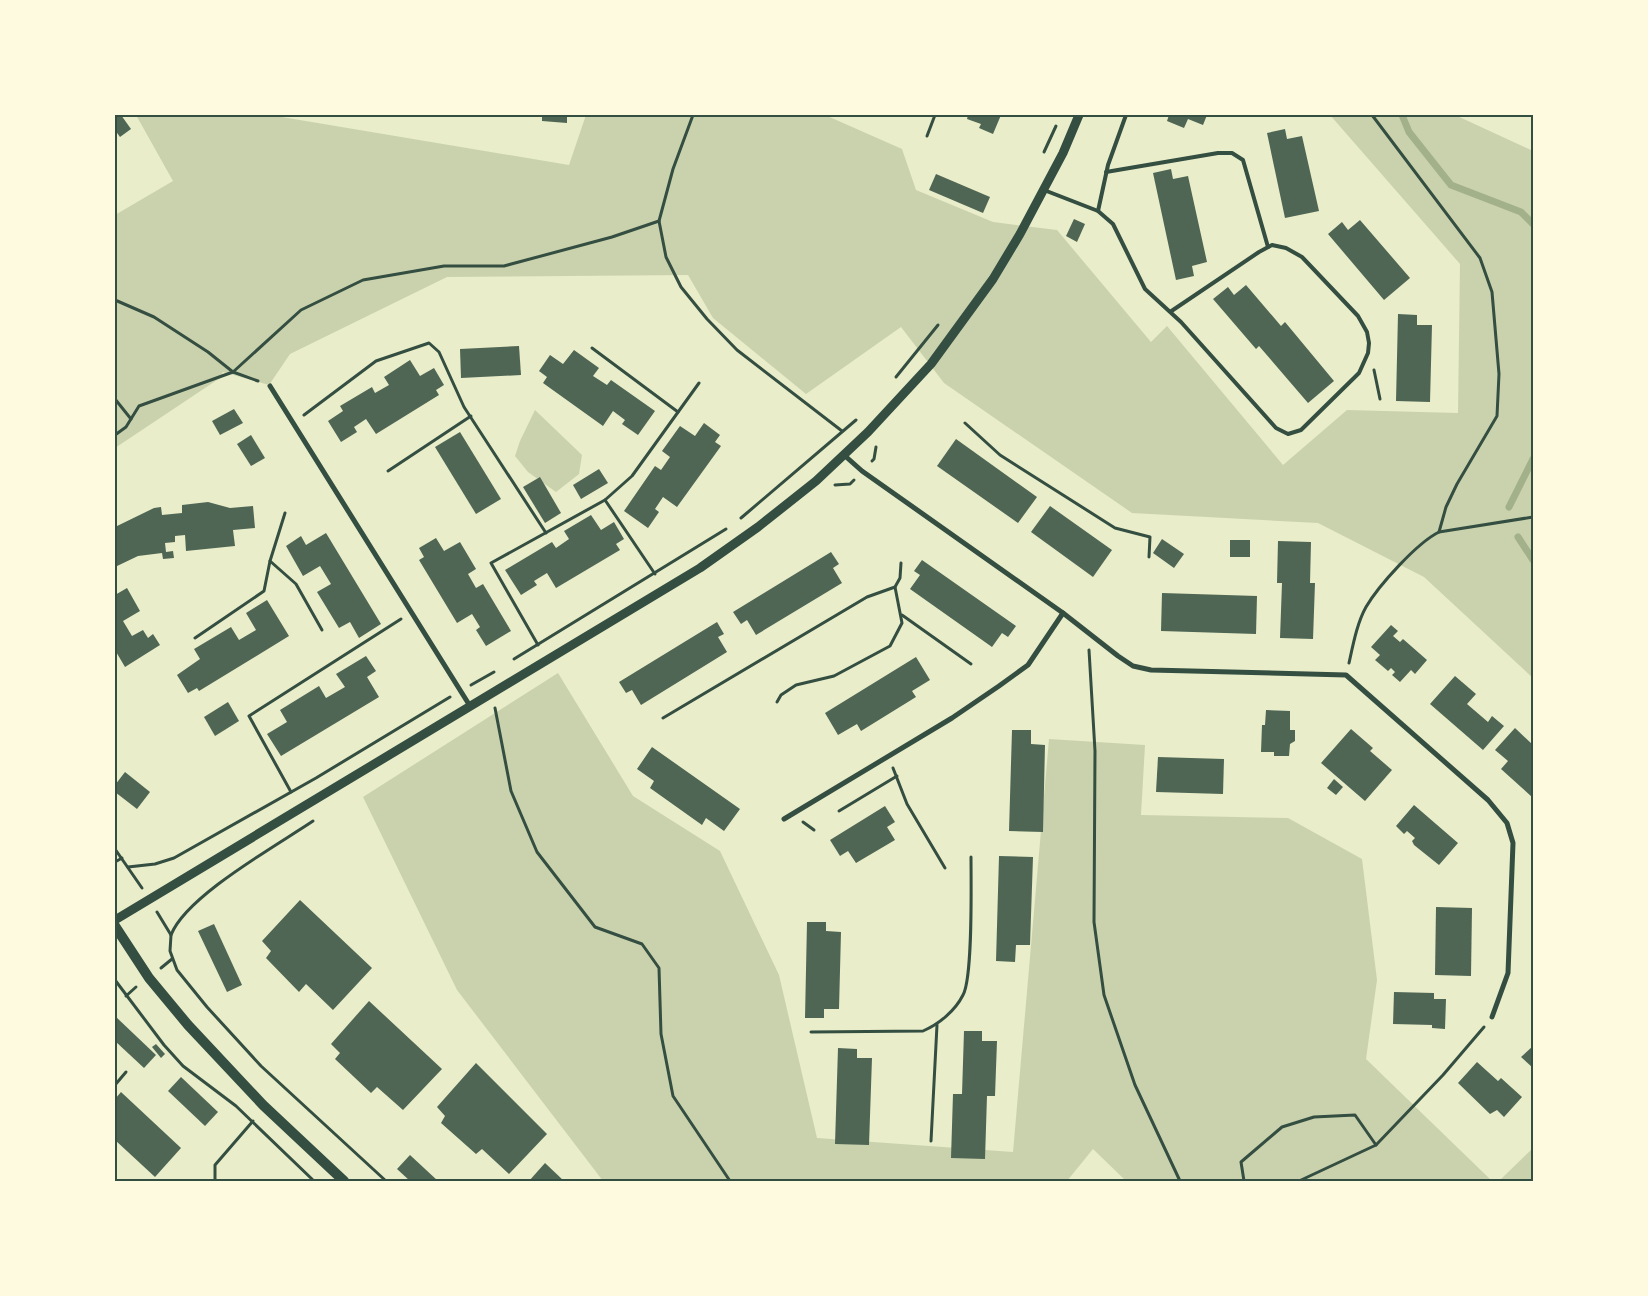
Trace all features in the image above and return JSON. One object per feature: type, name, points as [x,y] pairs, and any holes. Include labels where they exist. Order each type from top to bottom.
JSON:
[{"type":"main road","points":[[115,926],[149,978],[188,1025],[263,1105],[344,1181]]},
{"type":"street","points":[[115,920],[700,568],[758,527],[816,481],[844,455],[931,364],[993,280],[1044,190],[1079,115]]},
{"type":"street","points":[[270,386],[470,706]]},
{"type":"street","points":[[844,455],[862,471],[1063,613],[1133,666],[1151,670],[1346,675],[1488,800],[1507,823],[1513,843],[1508,973],[1492,1017]]},
{"type":"street","points":[[784,820],[952,718],[1028,664],[1063,613]]},
{"type":"lane","points":[[1098,211],[1106,172],[1126,115]]},
{"type":"lane","points":[[1106,172],[1218,153],[1232,153],[1243,160],[1268,247]]},
{"type":"lane","points":[[1044,190],[1098,211],[1113,224],[1145,289],[1170,312],[1276,428],[1288,434],[1301,430],[1359,373],[1368,353],[1367,332],[1358,316],[1302,256],[1286,248],[1272,245],[1170,312]]},
{"type":"path","points":[[693,115],[673,169],[659,221],[666,257],[682,287],[707,319],[738,350],[842,431]]},
{"type":"path","points":[[927,136],[935,115]]},
{"type":"path","points":[[1372,115],[1480,258],[1492,292],[1500,374],[1496,416],[1457,484],[1446,507],[1439,532]]},
{"type":"path","points":[[1040,159],[1056,124]]},
{"type":"path","points":[[115,435],[126,427],[139,406],[234,372],[301,310],[363,280],[444,266],[504,266],[612,237],[659,221]]},
{"type":"path","points":[[115,300],[154,317],[234,372],[270,386]]},
{"type":"path","points":[[892,381],[944,318]]},
{"type":"path","points":[[294,424],[376,361],[429,343],[440,352],[471,416],[546,532]]},
{"type":"path","points":[[592,348],[678,412]]},
{"type":"path","points":[[1368,353],[1374,366],[1380,399]]},
{"type":"path","points":[[538,645],[491,563],[605,500],[632,476],[699,383]]},
{"type":"path","points":[[115,399],[131,419]]},
{"type":"path","points":[[739,520],[862,413]]},
{"type":"path","points":[[388,471],[471,416]]},
{"type":"path","points":[[965,422],[1000,455],[1115,528],[1150,537],[1149,557]]},
{"type":"path","points":[[830,488],[836,484],[850,484],[874,458],[874,450],[878,442]]},
{"type":"path","points":[[605,500],[655,574]]},
{"type":"path","points":[[195,638],[264,591],[270,561],[285,513]]},
{"type":"path","points":[[1346,675],[1352,647],[1366,607],[1393,573],[1425,539],[1439,532],[1533,517]]},
{"type":"path","points":[[513,660],[655,574],[731,525]]},
{"type":"path","points":[[270,561],[296,584],[322,630]]},
{"type":"path","points":[[662,718],[867,597],[895,587],[900,578],[901,563]]},
{"type":"path","points":[[777,702],[781,694],[796,685],[834,676],[890,646],[902,623],[895,587]]},
{"type":"path","points":[[291,792],[249,716],[412,612]]},
{"type":"path","points":[[901,614],[971,664]]},
{"type":"path","points":[[1088,631],[1096,751],[1094,922],[1104,995],[1136,1085],[1180,1181]]},
{"type":"path","points":[[128,867],[155,864],[174,858],[291,792],[496,670]]},
{"type":"path","points":[[486,711],[502,702]]},
{"type":"path","points":[[494,706],[511,791],[538,852],[595,927],[642,944],[659,968],[661,1034],[672,1096],[730,1181]]},
{"type":"path","points":[[888,756],[907,804],[945,868]]},
{"type":"path","points":[[839,811],[897,776]]},
{"type":"path","points":[[318,818],[196,900],[180,918],[171,935],[170,951],[177,970],[207,1007],[262,1066],[386,1181]]},
{"type":"path","points":[[115,849],[150,900],[171,935]]},
{"type":"path","points":[[811,1032],[923,1031],[937,1024],[963,995],[967,974],[971,857]]},
{"type":"path","points":[[115,862],[122,858]]},
{"type":"path","points":[[115,980],[164,1045],[183,1066],[253,1121],[314,1181]]},
{"type":"path","points":[[1300,1181],[1376,1145],[1443,1075],[1492,1017]]},
{"type":"path","points":[[931,1141],[937,1024]]},
{"type":"path","points":[[115,1084],[126,1072]]},
{"type":"path","points":[[1244,1181],[1241,1162],[1282,1127],[1314,1116],[1355,1115],[1376,1145]]},
{"type":"path","points":[[215,1181],[215,1165],[253,1121]]},
{"type":"green space","points":[[136,115],[270,115],[569,165],[586,115],[825,115],[902,149],[916,190],[993,222],[1057,230],[1151,342],[1167,326],[1283,465],[1347,410],[1458,413],[1460,264],[1330,115],[1455,115],[1533,151],[1533,678],[1424,577],[1318,523],[1132,513],[944,383],[901,327],[806,394],[713,318],[688,275],[447,277],[290,354],[269,385],[223,372],[220,378],[115,448],[115,215],[173,181]]},
{"type":"green space","points":[[535,410],[582,455],[579,474],[556,492],[528,472],[515,456]]},
{"type":"green space","points":[[558,673],[633,796],[720,851],[779,975],[817,1138],[1013,1152],[1049,739],[1145,745],[1141,815],[1288,818],[1362,859],[1377,980],[1366,1059],[1492,1181],[1126,1181],[1093,1149],[1067,1181],[603,1181],[457,990],[363,797]]},
{"type":"green space","points":[[1533,1148],[1533,1181],[1499,1181]]},
{"type":"building","points":[[115,115],[121,115],[131,129],[120,137],[115,130]]},
{"type":"building","points":[[542,115],[567,115],[567,123],[542,121]]},
{"type":"building","points":[[968,115],[1001,115],[993,134],[979,128],[981,124],[967,119]]},
{"type":"building","points":[[1169,115],[1207,115],[1203,125],[1188,119],[1184,128],[1167,121]]},
{"type":"building","points":[[1285,129],[1287,139],[1302,136],[1319,211],[1285,218],[1267,133]]},
{"type":"building","points":[[1171,169],[1173,179],[1188,176],[1207,262],[1192,266],[1194,276],[1176,280],[1153,173]]},
{"type":"building","points":[[936,174],[990,197],[983,213],[929,190]]},
{"type":"building","points":[[1074,219],[1085,224],[1077,242],[1066,236]]},
{"type":"building","points":[[1360,220],[1410,278],[1384,300],[1328,234],[1342,222],[1348,230]]},
{"type":"building","points":[[1246,285],[1281,326],[1285,322],[1334,381],[1308,403],[1259,346],[1256,349],[1213,299],[1228,287],[1234,295]]},
{"type":"building","points":[[1398,314],[1417,315],[1417,325],[1432,325],[1430,402],[1396,401]]},
{"type":"building","points":[[519,346],[521,375],[461,378],[460,349]]},
{"type":"building","points":[[574,350],[599,368],[593,376],[607,385],[611,380],[655,411],[638,435],[622,424],[625,420],[613,411],[603,426],[543,383],[547,377],[539,371],[550,355],[563,364]]},
{"type":"building","points":[[410,360],[420,376],[434,368],[444,385],[436,390],[439,395],[376,434],[366,419],[354,427],[357,432],[341,442],[328,421],[343,411],[340,406],[372,387],[375,393],[389,385],[384,377]]},
{"type":"building","points":[[234,409],[243,423],[220,435],[212,421]]},
{"type":"building","points":[[704,423],[720,435],[715,442],[721,446],[677,507],[663,497],[655,509],[659,512],[648,528],[624,511],[655,466],[661,470],[670,457],[662,451],[680,426],[695,436]]},
{"type":"building","points":[[460,432],[501,499],[476,514],[435,447]]},
{"type":"building","points":[[251,435],[265,458],[251,466],[237,444]]},
{"type":"building","points":[[956,439],[1037,497],[1018,523],[937,466]]},
{"type":"building","points":[[599,469],[608,483],[581,499],[573,485]]},
{"type":"building","points":[[540,477],[561,513],[545,523],[523,487]]},
{"type":"building","points":[[208,502],[230,508],[253,506],[255,528],[233,530],[235,546],[186,551],[185,535],[175,536],[175,542],[165,543],[166,552],[173,551],[174,558],[163,559],[162,553],[138,556],[115,567],[115,527],[154,508],[161,507],[162,515],[182,513],[182,505]]},
{"type":"building","points":[[1050,506],[1112,550],[1093,577],[1031,532]]},
{"type":"building","points":[[591,515],[601,530],[614,522],[624,539],[616,544],[620,550],[556,588],[547,573],[534,581],[537,585],[521,595],[505,570],[552,542],[556,548],[569,539],[564,531]]},
{"type":"building","points":[[326,533],[381,624],[359,638],[350,622],[339,628],[317,592],[331,584],[320,566],[303,576],[286,546],[301,536],[306,545]]},
{"type":"building","points":[[436,538],[444,551],[460,542],[476,569],[468,574],[476,588],[483,584],[511,631],[486,646],[476,630],[480,627],[472,614],[457,623],[419,560],[424,557],[419,548]]},
{"type":"building","points":[[1162,539],[1184,554],[1174,568],[1153,553]]},
{"type":"building","points":[[1230,540],[1250,540],[1250,557],[1230,557]]},
{"type":"building","points":[[1278,541],[1311,542],[1310,583],[1315,583],[1313,639],[1280,638],[1282,583],[1277,583]]},
{"type":"building","points":[[831,552],[839,564],[833,568],[842,583],[756,635],[747,620],[741,624],[733,612]]},
{"type":"building","points":[[922,560],[1016,626],[1008,637],[1002,633],[992,647],[910,589],[920,575],[914,571]]},
{"type":"building","points":[[127,588],[140,611],[123,621],[132,636],[143,630],[148,638],[153,634],[160,645],[125,667],[115,650],[115,595]]},
{"type":"building","points":[[1162,593],[1257,596],[1256,634],[1161,631]]},
{"type":"building","points":[[267,600],[289,636],[199,691],[197,688],[188,693],[177,675],[200,659],[194,649],[231,627],[239,640],[256,630],[246,613]]},
{"type":"building","points":[[717,622],[724,634],[718,637],[727,652],[641,705],[632,690],[626,693],[619,682]]},
{"type":"building","points":[[1391,625],[1398,631],[1393,636],[1400,642],[1403,639],[1427,660],[1415,674],[1411,670],[1400,682],[1392,675],[1395,672],[1391,668],[1388,671],[1375,660],[1380,655],[1371,647]]},
{"type":"building","points":[[366,656],[376,671],[367,677],[379,697],[281,756],[267,734],[287,722],[280,710],[319,686],[326,698],[345,687],[336,674]]},
{"type":"building","points":[[916,657],[930,680],[912,691],[916,697],[861,731],[857,724],[838,735],[825,713]]},
{"type":"building","points":[[1455,676],[1476,694],[1467,704],[1488,722],[1492,716],[1504,726],[1483,750],[1430,704]]},
{"type":"building","points":[[228,702],[239,721],[215,736],[204,717]]},
{"type":"building","points":[[1266,710],[1290,711],[1290,730],[1295,730],[1295,741],[1290,744],[1289,756],[1274,756],[1274,752],[1261,752],[1262,725],[1265,725]]},
{"type":"building","points":[[1515,728],[1533,745],[1532,797],[1501,769],[1508,761],[1495,750]]},
{"type":"building","points":[[1351,729],[1373,748],[1370,751],[1392,770],[1365,801],[1321,763]]},
{"type":"building","points":[[1012,730],[1031,730],[1031,744],[1045,745],[1043,832],[1009,831]]},
{"type":"building","points":[[652,747],[740,809],[724,831],[706,818],[702,825],[650,788],[654,781],[637,769]]},
{"type":"building","points":[[1158,757],[1224,759],[1223,794],[1156,792]]},
{"type":"building","points":[[125,772],[150,792],[137,809],[115,792],[115,785]]},
{"type":"building","points":[[1334,779],[1343,787],[1336,795],[1327,788]]},
{"type":"building","points":[[1414,805],[1458,843],[1439,865],[1414,845],[1412,841],[1415,838],[1407,831],[1404,834],[1396,826]]},
{"type":"building","points":[[885,806],[895,822],[887,827],[895,840],[856,863],[848,851],[840,856],[830,840]]},
{"type":"building","points":[[999,856],[1033,857],[1030,945],[1016,945],[1015,962],[996,961]]},
{"type":"building","points":[[300,900],[372,968],[333,1010],[306,984],[299,992],[266,958],[271,951],[262,941]]},
{"type":"building","points":[[1436,907],[1472,908],[1471,976],[1435,975]]},
{"type":"building","points":[[807,922],[826,922],[826,931],[841,932],[839,1009],[824,1009],[824,1018],[805,1018]]},
{"type":"building","points":[[214,924],[242,985],[227,992],[198,931]]},
{"type":"building","points":[[1394,992],[1434,993],[1434,999],[1446,999],[1445,1029],[1432,1028],[1432,1025],[1393,1024]]},
{"type":"building","points":[[369,1001],[442,1069],[403,1110],[377,1087],[371,1093],[335,1059],[340,1053],[331,1044]]},
{"type":"building","points":[[115,1016],[156,1055],[144,1068],[115,1041]]},
{"type":"building","points":[[964,1031],[982,1031],[982,1041],[997,1041],[995,1096],[987,1096],[985,1159],[951,1158],[953,1094],[962,1094]]},
{"type":"building","points":[[156,1044],[165,1054],[161,1058],[152,1047]]},
{"type":"building","points":[[1533,1046],[1533,1068],[1521,1057]]},
{"type":"building","points":[[838,1048],[857,1049],[857,1058],[872,1058],[869,1145],[835,1144]]},
{"type":"building","points":[[1477,1062],[1498,1081],[1501,1078],[1522,1097],[1504,1117],[1497,1110],[1490,1114],[1458,1083]]},
{"type":"building","points":[[476,1063],[547,1134],[509,1174],[482,1149],[476,1154],[441,1123],[445,1116],[437,1107]]},
{"type":"building","points":[[181,1077],[218,1112],[205,1126],[168,1091]]},
{"type":"building","points":[[121,1092],[181,1148],[155,1177],[115,1140],[115,1099]]},
{"type":"building","points":[[410,1155],[438,1181],[410,1181],[397,1169]]},
{"type":"building","points":[[545,1163],[564,1181],[529,1181]]},
{"type":"waterway","points":[[1402,115],[1409,132],[1451,185],[1521,212],[1533,224]]},
{"type":"waterway","points":[[1509,507],[1533,459]]},
{"type":"waterway","points":[[1518,537],[1533,560]]}]
